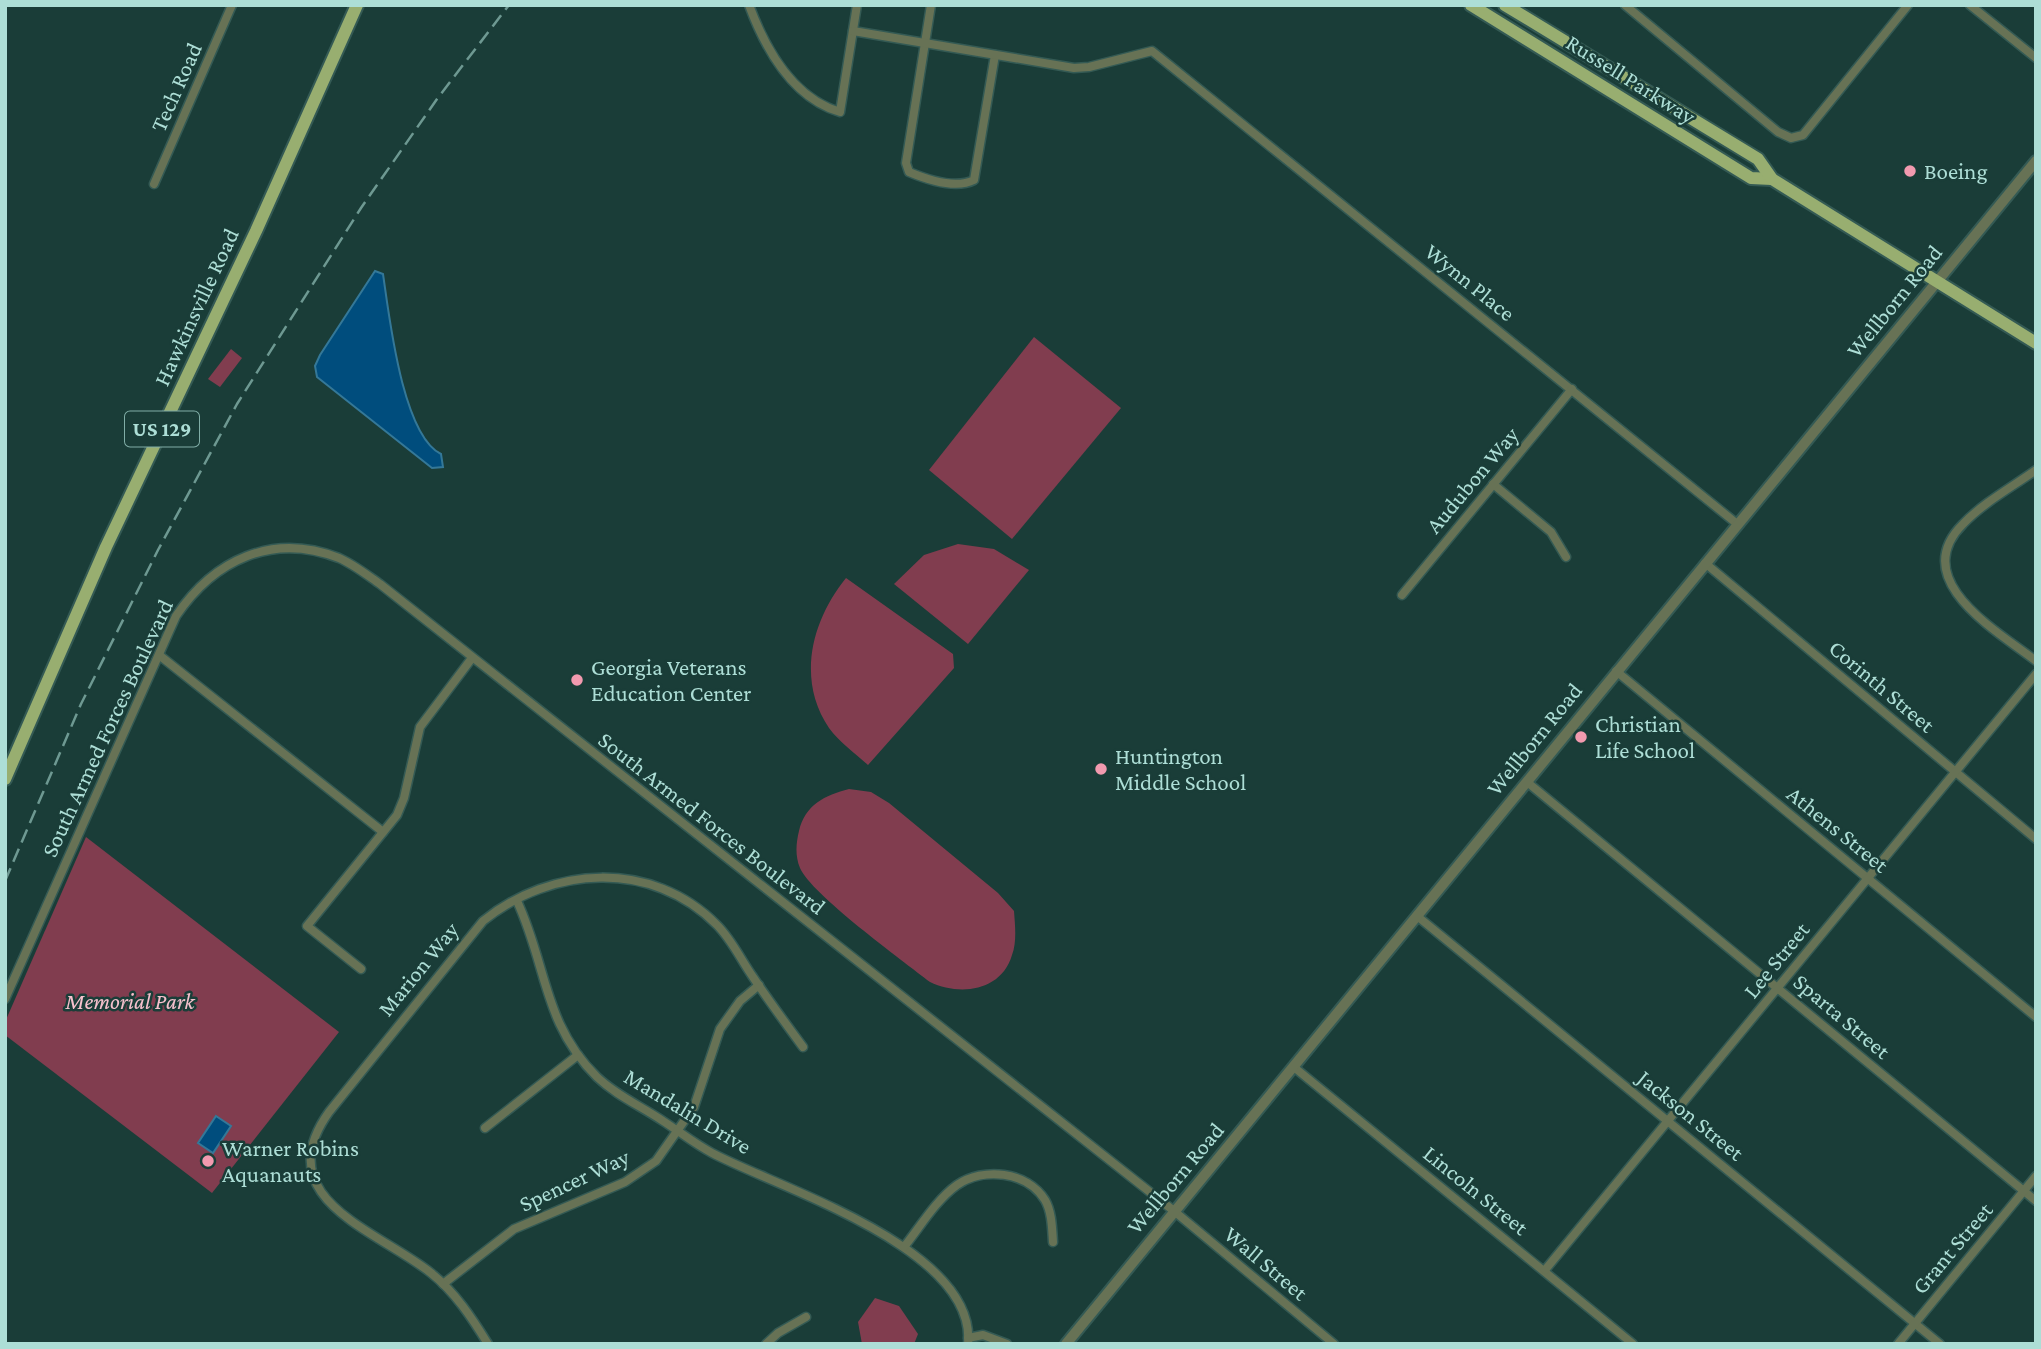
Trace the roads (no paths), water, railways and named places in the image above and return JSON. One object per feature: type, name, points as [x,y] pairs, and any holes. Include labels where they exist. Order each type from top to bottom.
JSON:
[{"type":"main road","name":"Hawkinsville Road","points":[[5,779],[106,547],[256,231],[357,5]]},
{"type":"main road","name":"Russell Parkway","points":[[1471,5],[1751,178],[1772,179]]},
{"type":"main road","name":"Russell Parkway","points":[[1505,5],[1758,159],[1772,179],[1939,280],[2036,343]]},
{"type":"street","name":"Tech Road","points":[[154,184],[232,5]]},
{"type":"street","points":[[748,5],[761,37],[786,74],[820,106],[840,111],[857,5]]},
{"type":"street","points":[[931,5],[906,163],[909,172],[925,179],[965,185],[974,180],[995,55]]},
{"type":"street","points":[[1625,5],[1778,132],[1791,138],[1803,135],[1908,5]]},
{"type":"street","points":[[1970,5],[2036,58]]},
{"type":"street","name":"Wynn Place","points":[[853,31],[1074,68],[1089,67],[1152,51],[1736,523]]},
{"type":"street","name":"Wellborn Road","points":[[1066,1344],[1295,1068],[1736,523],[2036,161]]},
{"type":"street","name":"Audubon Way","points":[[1402,595],[1573,389]]},
{"type":"street","points":[[2036,470],[1964,523],[1950,540],[1945,558],[1953,589],[1965,606],[2036,661]]},
{"type":"street","points":[[1493,484],[1551,532],[1566,557]]},
{"type":"street","name":"South Armed Forces Boulevard","points":[[5,999],[176,616],[205,579],[231,562],[261,551],[285,549],[340,558],[380,584],[1174,1211]]},
{"type":"street","name":"Corinth Street","points":[[1705,563],[2036,839]]},
{"type":"street","points":[[159,655],[383,832]]},
{"type":"street","points":[[361,970],[307,926],[383,832],[404,798],[420,727],[472,658]]},
{"type":"street","name":"Athens Street","points":[[1616,671],[2036,1017]]},
{"type":"street","name":"Lee Street","points":[[1545,1270],[2036,674]]},
{"type":"street","name":"Sparta Street","points":[[1527,782],[2036,1201]]},
{"type":"street","name":"Marion Way","points":[[488,1344],[461,1303],[443,1284],[405,1254],[330,1205],[313,1180],[310,1150],[317,1130],[329,1112],[466,939],[492,914],[570,879],[613,876],[644,882],[692,905],[716,925],[803,1047]]},
{"type":"street","name":"Mandalin Drive","points":[[517,901],[535,942],[553,1015],[578,1055],[618,1094],[679,1132],[729,1161],[862,1220],[904,1247],[953,1294],[965,1317],[968,1341]]},
{"type":"street","name":"Jackson Street","points":[[1417,916],[1940,1344]]},
{"type":"street","name":"Spencer Way","points":[[443,1284],[514,1229],[634,1178],[661,1156],[694,1107],[720,1029],[740,1001],[759,985]]},
{"type":"street","points":[[485,1128],[578,1055]]},
{"type":"street","name":"Lincoln Street","points":[[1295,1068],[1633,1344]]},
{"type":"street","points":[[904,1247],[946,1194],[972,1177],[988,1174],[1020,1179],[1034,1187],[1048,1208],[1053,1242]]},
{"type":"street","name":"Grant Street","points":[[1898,1344],[2036,1176]]},
{"type":"street","name":"Wall Street","points":[[1174,1211],[1334,1344]]},
{"type":"street","points":[[766,1344],[778,1333],[806,1318]]},
{"type":"street","points":[[968,1341],[984,1335],[1007,1344]]},
{"type":"water","points":[[375,271],[383,274],[394,344],[407,399],[416,423],[428,442],[441,454],[443,467],[432,468],[317,377],[315,366],[320,355]]},
{"type":"water","points":[[216,1116],[231,1126],[213,1153],[198,1143]]},
{"type":"railway","points":[[5,881],[81,704],[158,550],[237,404],[361,208],[437,99],[509,5]]},
{"type":"place","name":"Boeing","points":[[1910,171]]},
{"type":"place","name":"Georgia Veterans Education Center","points":[[577,680]]},
{"type":"place","name":"Christian Life School","points":[[1581,737]]},
{"type":"place","name":"Huntington Middle School","points":[[1101,769]]},
{"type":"place","name":"Warner Robins Aquanauts","points":[[208,1161]]},
{"type":"park label","name":"Memorial Park","points":[[130,1001]]}]
